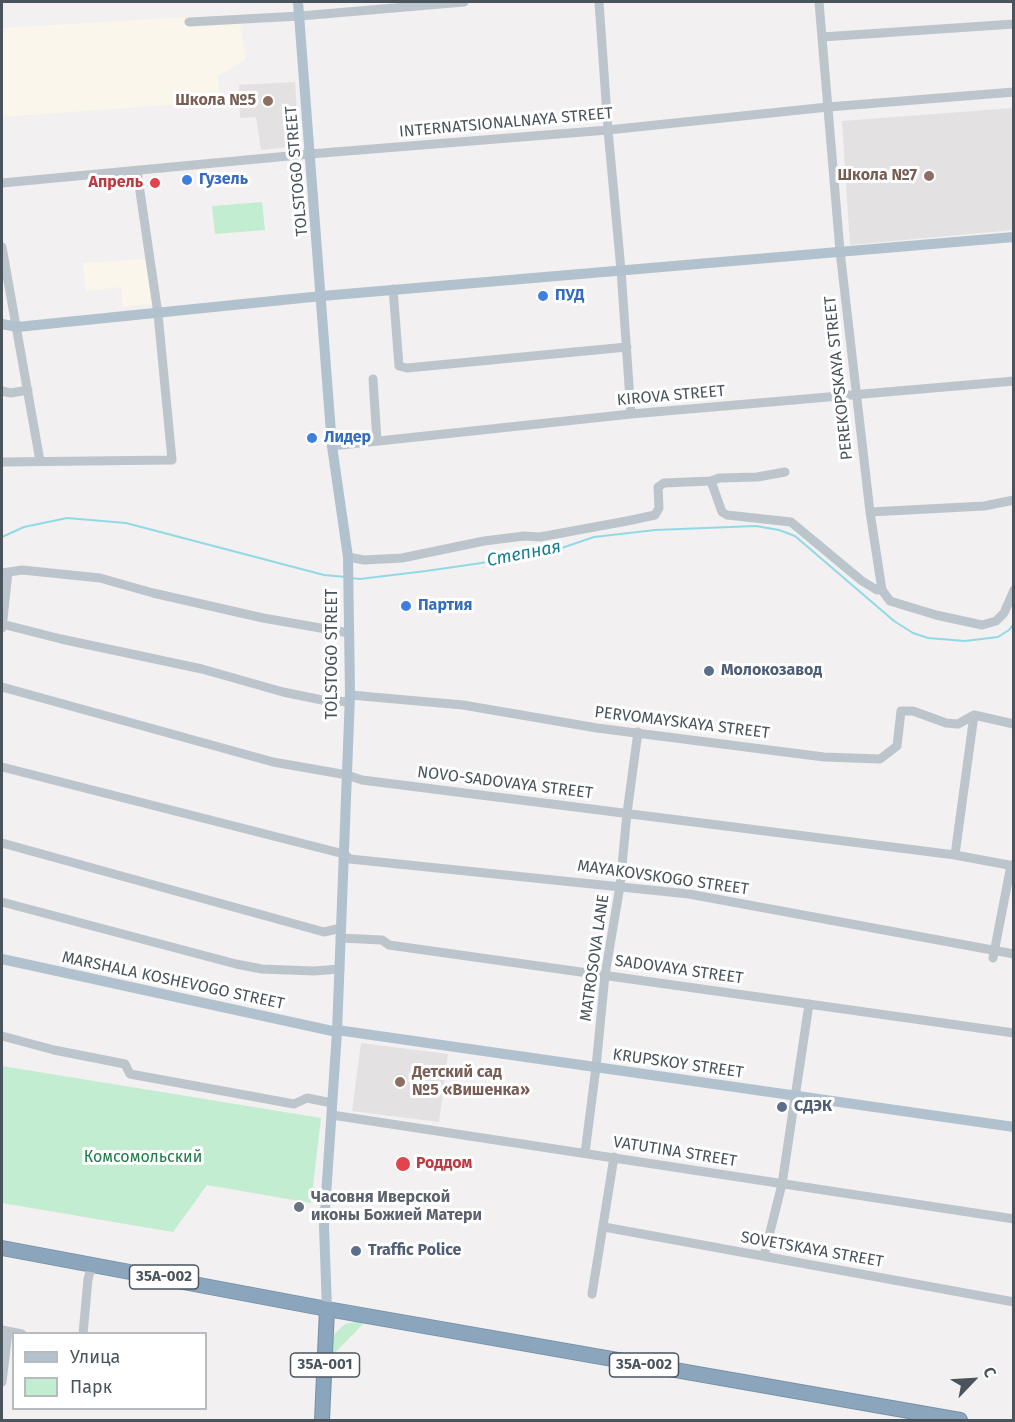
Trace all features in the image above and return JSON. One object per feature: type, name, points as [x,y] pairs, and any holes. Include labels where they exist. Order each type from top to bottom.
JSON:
[{"type":"highway","name":"35А-002","points":[[2,1248],[960,1420]]},
{"type":"highway","name":"35А-001","points":[[322,1420],[327,1308]]},
{"type":"main road","name":"TOLSTOGO STREET","points":[[298,2],[332,446],[348,560],[350,698],[337,1031],[324,1226],[327,1308]]},
{"type":"main road","points":[[2,324],[17,327],[322,296],[1014,237]]},
{"type":"main road","name":"MARSHALA KOSHEVOGO STREET","points":[[2,959],[337,1031]]},
{"type":"main road","name":"KRUPSKOY STREET","points":[[337,1031],[1014,1127]]},
{"type":"street","points":[[189,22],[300,16],[464,2]]},
{"type":"street","points":[[599,2],[631,414]]},
{"type":"street","name":"PEREKOPSKAYA STREET","points":[[819,2],[840,251],[870,512],[882,590]]},
{"type":"street","points":[[822,37],[1014,24]]},
{"type":"street","name":"INTERNATSIONALNAYA STREET","points":[[2,183],[1014,92]]},
{"type":"street","points":[[2,462],[172,460],[158,314],[137,171]]},
{"type":"street","points":[[2,247],[40,461]]},
{"type":"street","points":[[393,290],[399,366],[407,368],[627,347]]},
{"type":"street","points":[[373,379],[377,441]]},
{"type":"street","name":"KIROVA STREET","points":[[332,446],[631,414],[1014,381]]},
{"type":"street","points":[[2,391],[11,393],[28,390]]},
{"type":"street","points":[[348,560],[402,558],[484,541],[524,536],[540,537],[627,521],[655,515],[659,508],[658,487],[664,483],[757,477],[785,472]]},
{"type":"street","points":[[711,481],[722,512],[727,515],[791,522],[862,581],[877,590],[882,590],[890,601],[925,612],[982,625],[996,621],[1004,613],[1014,590]]},
{"type":"street","points":[[870,512],[984,506],[1014,500]]},
{"type":"street","points":[[2,626],[5,572],[22,570],[100,578],[153,593],[263,618],[349,633]]},
{"type":"street","name":"PERVOMAYSKAYA STREET","points":[[2,626],[202,669],[322,700],[350,698],[463,705],[597,728],[824,757],[880,759],[897,746],[901,711],[914,711],[946,723],[958,723],[974,715]]},
{"type":"street","name":"NOVO-SADOVAYA STREET","points":[[2,687],[273,762],[347,775],[362,780],[441,792],[955,855],[1012,865]]},
{"type":"street","points":[[955,855],[974,715],[1014,724]]},
{"type":"street","name":"MATROSOVA LANE","points":[[585,1153],[605,975],[620,886],[638,732]]},
{"type":"street","name":"MAYAKOVSKOGO STREET","points":[[2,767],[344,854],[350,859],[689,894],[994,954],[1014,954]]},
{"type":"street","name":"SADOVAYA STREET","points":[[2,843],[324,932],[382,940],[388,945],[1014,1033]]},
{"type":"street","points":[[994,954],[1012,865]]},
{"type":"street","points":[[2,902],[236,964],[262,969],[314,971],[340,969]]},
{"type":"street","points":[[764,1256],[782,1184],[809,1004]]},
{"type":"street","points":[[2,1036],[54,1050],[124,1064],[130,1074],[294,1104],[307,1098],[332,1103]]},
{"type":"street","name":"VATUTINA STREET","points":[[332,1115],[1014,1219]]},
{"type":"street","points":[[592,1294],[614,1157]]},
{"type":"street","name":"SOVETSKAYA STREET","points":[[604,1227],[1014,1302]]},
{"type":"street","points":[[83,1332],[88,1279],[92,1265]]},
{"type":"street","points":[[2,1382],[5,1331]]},
{"type":"shaded area","points":[[238,14],[246,59],[218,76],[220,101],[2,117],[2,28]]},
{"type":"shaded area","name":"Школа №5","points":[[295,82],[299,146],[261,150],[256,117],[240,118],[239,85]]},
{"type":"shaded area","name":"Школа №7","points":[[1013,108],[1013,230],[850,245],[842,121]]},
{"type":"shaded area","points":[[146,259],[153,304],[123,307],[121,287],[86,291],[83,263]]},
{"type":"shaded area","name":"Детский сад №5 «Вишенка»","points":[[361,1043],[448,1054],[439,1122],[352,1111]]},
{"type":"green space","points":[[262,202],[265,230],[215,234],[212,206]]},
{"type":"green space","name":"Комсомольский","points":[[2,1066],[321,1118],[311,1203],[207,1185],[173,1232],[2,1203]]},
{"type":"green space","points":[[365,1322],[328,1360],[331,1337],[345,1324]]},
{"type":"waterway","name":"Степная","points":[[2,537],[24,527],[67,518],[126,523],[324,575],[346,577]]},
{"type":"waterway","name":"Степная","points":[[351,578],[360,579],[426,571],[544,554],[594,537],[655,530],[756,526],[779,530],[795,536],[894,621],[913,633],[928,638],[965,641],[998,637],[1014,624]]},
{"type":"place","name":"Школа №5","points":[[268,101]]},
{"type":"place","name":"Школа №7","points":[[929,176]]},
{"type":"place","name":"Гузель","points":[[187,180]]},
{"type":"place","name":"Апрель","points":[[155,183]]},
{"type":"place","name":"ПУД","points":[[543,296]]},
{"type":"place","name":"Лидер","points":[[312,438]]},
{"type":"place","name":"Партия","points":[[406,606]]},
{"type":"place","name":"Молокозавод","points":[[709,671]]},
{"type":"place","name":"Детский сад №5 «Вишенка»","points":[[400,1082]]},
{"type":"place","name":"СДЭК","points":[[782,1107]]},
{"type":"place","name":"Роддом","points":[[403,1164]]},
{"type":"place","name":"Часовня Иверской иконы Божией Матери","points":[[299,1207]]},
{"type":"place","name":"Traffic Police","points":[[356,1251]]}]
